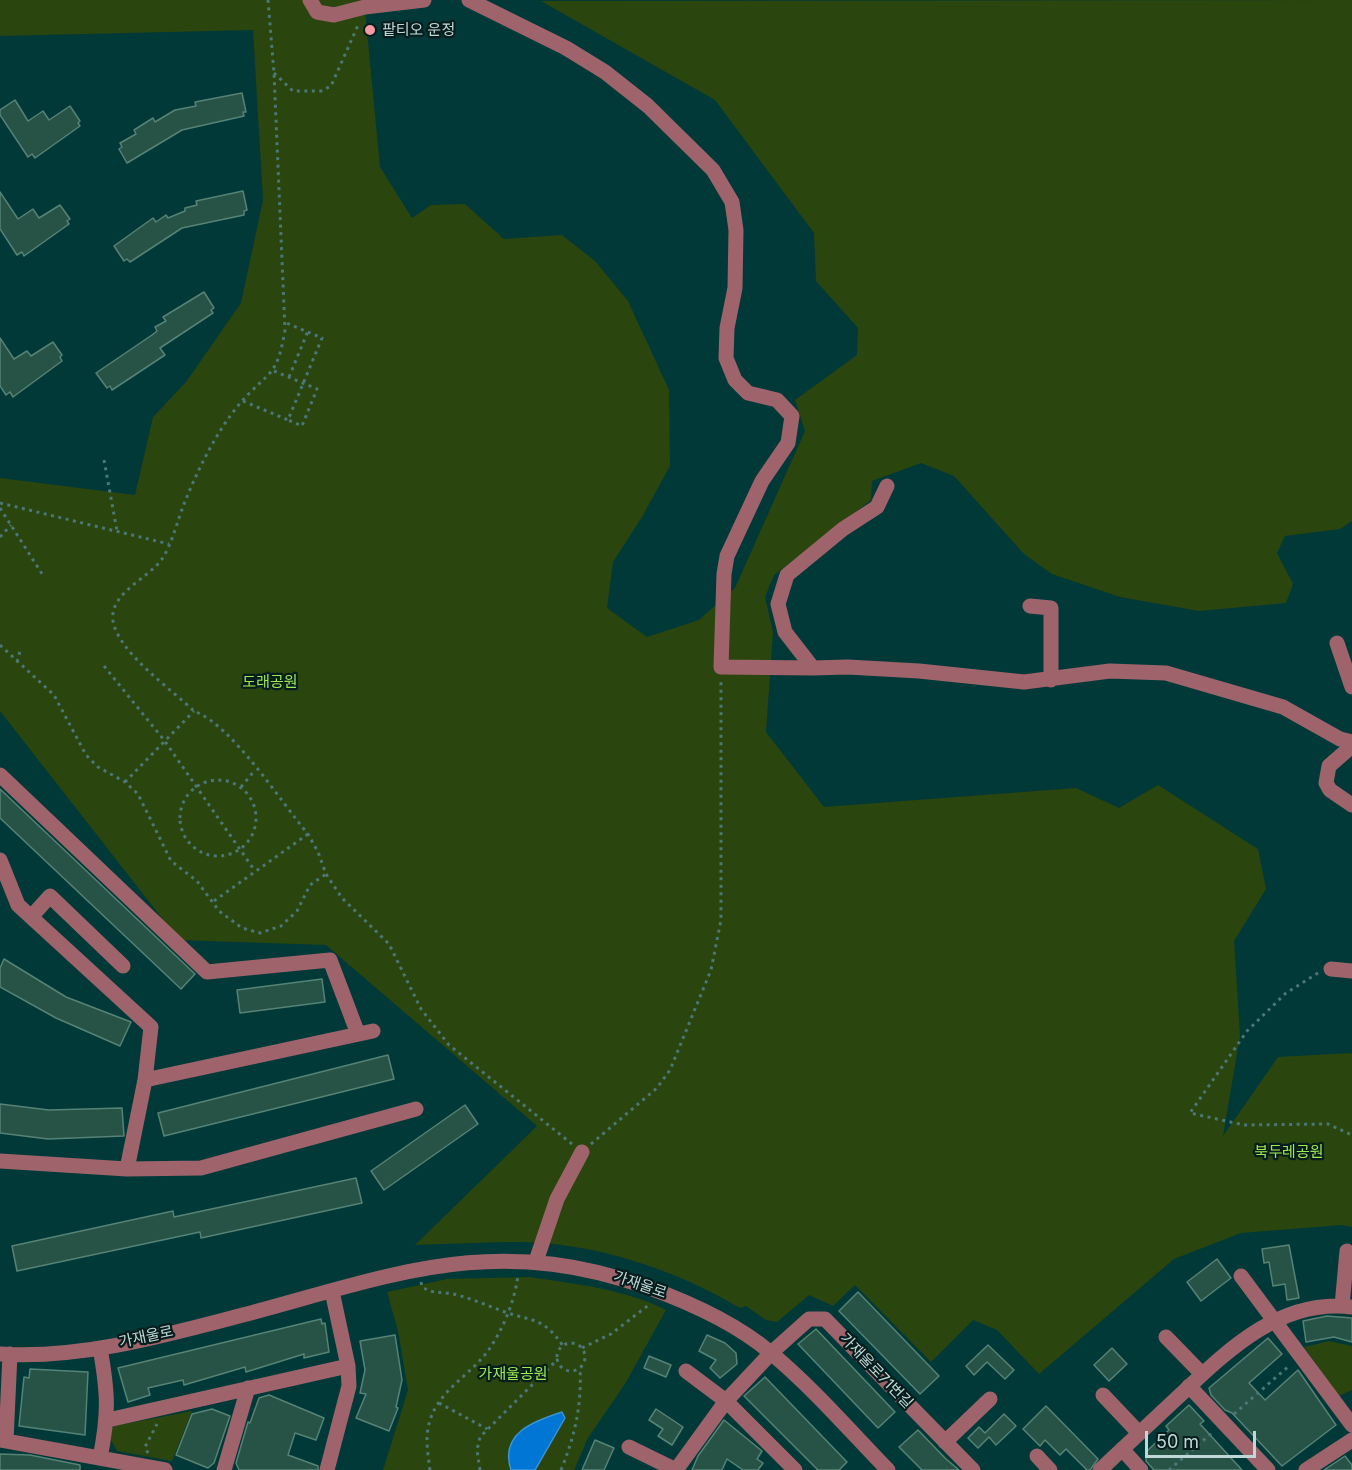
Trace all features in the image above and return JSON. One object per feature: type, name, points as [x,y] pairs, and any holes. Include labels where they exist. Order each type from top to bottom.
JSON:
[{"type":"street","points":[[310,0],[317,12],[334,15],[365,7],[424,0]]},
{"type":"street","points":[[469,0],[566,48],[605,72],[648,106],[713,170],[732,202],[736,230],[735,288],[727,327],[726,358],[735,380],[748,393],[777,400],[792,416],[788,443],[762,481],[727,556],[724,574],[721,668],[848,667],[919,671],[1024,682],[1110,671],[1166,673],[1283,706],[1352,744],[1336,758],[1326,774],[1326,783],[1330,790],[1352,805]]},
{"type":"street","points":[[813,668],[785,632],[778,604],[787,575],[843,529],[877,507],[887,486]]},
{"type":"street","points":[[1030,606],[1051,608],[1051,680]]},
{"type":"street","points":[[1337,643],[1352,687]]},
{"type":"street","points":[[0,775],[207,972],[330,960],[366,1032],[145,1080]]},
{"type":"street","points":[[0,860],[18,905]]},
{"type":"street","points":[[0,893],[32,917],[151,1027],[145,1080],[127,1169]]},
{"type":"street","points":[[32,917],[50,896],[123,966]]},
{"type":"street","points":[[1331,969],[1352,971]]},
{"type":"street","points":[[0,1161],[127,1169],[201,1168],[416,1108]]},
{"type":"street","points":[[536,1261],[557,1199],[582,1152]]},
{"type":"street","points":[[1100,1470],[1202,1374],[1250,1334],[1292,1312],[1330,1305],[1347,1306],[1347,1251]]},
{"type":"street","name":"가재울로","points":[[159,1469],[3,1441],[5,1354],[100,1348],[211,1323],[419,1267],[471,1261],[536,1261],[609,1274],[658,1291],[724,1320],[771,1353],[888,1470]]},
{"type":"street","points":[[1241,1276],[1352,1425]]},
{"type":"street","points":[[327,1470],[349,1386],[348,1366],[332,1291]]},
{"type":"street","name":"가재울로71번길","points":[[676,1470],[726,1401],[771,1353],[809,1319],[825,1319],[973,1470]]},
{"type":"street","points":[[1166,1337],[1202,1374]]},
{"type":"street","name":"가재울로","points":[[100,1348],[107,1388],[108,1420],[100,1458]]},
{"type":"street","points":[[108,1420],[348,1366]]},
{"type":"street","points":[[686,1371],[726,1401],[785,1466]]},
{"type":"street","points":[[1189,1386],[1268,1470]]},
{"type":"street","points":[[224,1470],[248,1388]]},
{"type":"street","points":[[1103,1395],[1139,1433]]},
{"type":"street","points":[[945,1442],[990,1399]]},
{"type":"street","points":[[1306,1470],[1352,1440]]},
{"type":"street","points":[[628,1447],[676,1470]]},
{"type":"street","points":[[1122,1449],[1141,1470]]},
{"type":"street","points":[[1037,1456],[1050,1470]]},
{"type":"path","points":[[268,0],[274,73],[284,322],[281,351],[274,371],[243,401],[197,473],[169,544],[154,568],[116,602],[112,618],[116,634],[126,648],[194,711],[206,716],[228,735],[308,834],[326,874],[342,898],[389,944],[421,1009],[449,1045],[582,1152],[657,1088],[670,1070],[711,970],[721,920],[721,668]]},
{"type":"path","points":[[274,73],[293,91],[321,91],[331,86],[365,7]]},
{"type":"path","points":[[284,322],[322,338],[288,420]]},
{"type":"path","points":[[289,378],[308,332]]},
{"type":"path","points":[[243,401],[302,426],[317,389],[274,371]]},
{"type":"path","points":[[104,460],[117,531]]},
{"type":"path","points":[[0,502],[169,544]]},
{"type":"path","points":[[0,508],[44,577]]},
{"type":"path","points":[[0,537],[11,525]]},
{"type":"path","points":[[0,645],[54,695],[86,755],[98,767],[125,782],[138,794],[171,861],[197,881],[219,911],[242,928],[260,933],[281,926],[297,911],[310,885],[326,874]]},
{"type":"path","points":[[17,662],[20,651]]},
{"type":"path","points":[[104,666],[164,740],[255,871]]},
{"type":"path","points":[[125,782],[194,711]]},
{"type":"path","points":[[241,787],[256,770]]},
{"type":"path","points":[[216,780],[229,781],[241,787],[255,809],[256,822],[253,834],[240,849],[225,856],[213,856],[201,853],[183,836],[180,812],[184,799],[196,787],[216,780]]},
{"type":"path","points":[[213,901],[308,834]]},
{"type":"path","points":[[1331,969],[1321,971],[1286,993],[1247,1031],[1190,1113],[1244,1125],[1328,1124],[1352,1135]]},
{"type":"path","points":[[430,1470],[429,1423],[439,1403],[456,1380],[489,1350],[508,1313],[517,1284],[519,1261]]},
{"type":"path","points":[[419,1267],[422,1287],[434,1294],[450,1293],[508,1313],[527,1316],[545,1325],[563,1346]]},
{"type":"path","points":[[582,1348],[630,1321],[648,1306],[658,1291]]},
{"type":"path","points":[[563,1346],[575,1344],[582,1348]]},
{"type":"path","points":[[480,1470],[477,1450],[480,1437],[558,1359],[563,1346]]},
{"type":"path","points":[[561,1470],[576,1424],[581,1387],[580,1368],[584,1361],[582,1348]]},
{"type":"path","points":[[558,1359],[566,1370],[580,1368]]},
{"type":"path","points":[[439,1403],[487,1429]]},
{"type":"path","points":[[159,1469],[145,1447],[166,1407]]},
{"type":"green space","points":[[0,0],[364,0],[380,167],[412,218],[431,205],[465,204],[504,239],[562,235],[595,261],[628,301],[669,390],[670,466],[642,517],[613,562],[607,608],[647,637],[699,620],[735,588],[805,431],[795,400],[857,355],[858,328],[816,281],[814,233],[715,100],[541,1],[1352,0],[1352,521],[1340,529],[1285,536],[1277,553],[1293,584],[1286,603],[1199,611],[1120,597],[1052,574],[1024,554],[954,476],[921,463],[872,481],[871,500],[774,575],[765,597],[773,632],[766,732],[824,807],[1076,788],[1119,808],[1158,785],[1258,849],[1266,889],[1234,941],[1240,1036],[1223,1136],[1278,1057],[1352,1053],[1352,1227],[1342,1225],[1241,1233],[1174,1259],[1039,1374],[997,1330],[973,1320],[931,1362],[855,1285],[833,1306],[809,1295],[777,1322],[766,1320],[746,1306],[740,1308],[715,1294],[662,1271],[635,1261],[578,1247],[521,1242],[415,1245],[537,1126],[326,945],[179,940],[0,711],[0,478],[135,495],[153,417],[186,382],[241,303],[263,200],[253,30],[0,36]]},
{"type":"green space","name":"가재울공원","points":[[529,1277],[617,1292],[666,1310],[625,1384],[588,1438],[574,1470],[383,1470],[408,1390],[398,1331],[387,1292],[447,1279]]},
{"type":"green space","points":[[1329,1341],[1352,1346],[1352,1390],[1339,1396],[1304,1347]]},
{"type":"green space","points":[[192,1411],[172,1461],[117,1451],[109,1437],[110,1430],[114,1426]]},
{"type":"water","points":[[562,1412],[565,1418],[535,1470],[511,1470],[509,1457],[514,1438],[530,1425]]},
{"type":"building","points":[[242,93],[246,112],[243,112],[244,116],[182,130],[127,163],[119,149],[122,147],[120,143],[136,134],[134,130],[153,118],[155,122],[175,110],[196,106],[195,102]]},
{"type":"building","points":[[15,100],[28,121],[43,111],[49,120],[70,106],[80,121],[78,123],[80,126],[35,158],[32,154],[28,157],[0,115],[0,110]]},
{"type":"building","points":[[243,191],[247,210],[244,211],[244,215],[182,228],[130,262],[127,259],[124,261],[114,246],[153,218],[156,222],[166,215],[168,218],[185,211],[185,208],[197,205],[196,201]]},
{"type":"building","points":[[0,192],[18,219],[33,209],[39,218],[60,205],[70,219],[67,221],[69,224],[24,256],[22,252],[17,255],[0,229]]},
{"type":"building","points":[[204,292],[214,308],[211,310],[213,313],[160,348],[165,355],[112,390],[110,386],[107,388],[96,373],[157,331],[155,327],[166,321],[163,317]]},
{"type":"building","points":[[0,338],[14,359],[27,351],[31,356],[53,342],[62,355],[60,357],[62,361],[13,397],[10,392],[6,395],[0,386]]},
{"type":"building","points":[[0,789],[195,974],[181,989],[0,818]]},
{"type":"building","points":[[4,959],[66,997],[131,1022],[120,1046],[56,1018],[0,987],[0,968]]},
{"type":"building","points":[[322,979],[325,1002],[240,1013],[237,990]]},
{"type":"building","points":[[388,1055],[394,1079],[164,1136],[158,1113]]},
{"type":"building","points":[[0,1104],[49,1110],[122,1108],[124,1136],[48,1139],[0,1133]]},
{"type":"building","points":[[465,1105],[478,1124],[384,1190],[371,1171]]},
{"type":"building","points":[[356,1178],[362,1203],[201,1238],[200,1232],[17,1271],[12,1246],[173,1211],[174,1217]]},
{"type":"building","points":[[1289,1245],[1299,1298],[1287,1300],[1285,1284],[1273,1286],[1269,1262],[1264,1263],[1262,1249]]},
{"type":"building","points":[[1217,1259],[1231,1278],[1201,1301],[1187,1282]]},
{"type":"building","points":[[858,1292],[939,1376],[920,1394],[839,1311]]},
{"type":"building","points":[[1327,1316],[1352,1318],[1352,1342],[1334,1337],[1306,1342],[1303,1321]]},
{"type":"building","points":[[321,1319],[322,1324],[325,1323],[329,1352],[304,1358],[304,1354],[246,1372],[245,1367],[184,1385],[183,1380],[148,1388],[150,1395],[128,1402],[118,1368]]},
{"type":"building","points":[[816,1329],[895,1412],[878,1428],[798,1344]]},
{"type":"building","points":[[395,1335],[402,1380],[396,1407],[398,1408],[389,1431],[356,1418],[366,1394],[360,1393],[365,1370],[360,1341]]},
{"type":"building","points":[[707,1335],[725,1343],[736,1353],[737,1364],[720,1378],[710,1368],[716,1360],[699,1351]]},
{"type":"building","points":[[1268,1338],[1282,1354],[1249,1383],[1265,1400],[1298,1370],[1336,1425],[1282,1466],[1232,1413],[1225,1410],[1211,1395],[1209,1388]]},
{"type":"building","points":[[988,1345],[1014,1370],[1005,1379],[987,1362],[974,1375],[966,1366]]},
{"type":"building","points":[[1112,1348],[1127,1364],[1109,1381],[1094,1365]]},
{"type":"building","points":[[649,1356],[671,1365],[666,1377],[644,1368]]},
{"type":"building","points":[[30,1369],[88,1372],[85,1435],[19,1426],[24,1377],[29,1378]]},
{"type":"building","points":[[765,1377],[847,1462],[839,1470],[818,1470],[744,1396]]},
{"type":"building","points":[[269,1395],[324,1418],[316,1440],[295,1433],[288,1455],[318,1466],[318,1470],[239,1470],[236,1463],[248,1422],[250,1423],[259,1398]]},
{"type":"building","points":[[1189,1405],[1204,1421],[1200,1424],[1242,1470],[1154,1470],[1146,1461],[1147,1451],[1169,1430],[1166,1426]]},
{"type":"building","points":[[1046,1406],[1098,1459],[1090,1470],[1087,1470],[1066,1449],[1060,1455],[1045,1440],[1040,1446],[1023,1429]]},
{"type":"building","points":[[212,1409],[230,1416],[214,1463],[208,1468],[176,1455],[192,1414]]},
{"type":"building","points":[[656,1409],[683,1427],[672,1445],[658,1436],[663,1429],[649,1420]]},
{"type":"building","points":[[1004,1414],[1016,1426],[996,1445],[989,1437],[978,1448],[968,1438],[979,1427],[985,1433]]},
{"type":"building","points":[[724,1420],[762,1451],[757,1459],[763,1463],[758,1470],[743,1470],[727,1459],[722,1470],[692,1470],[698,1456]]},
{"type":"building","points":[[918,1430],[959,1470],[922,1470],[899,1447]]},
{"type":"building","points":[[595,1440],[614,1448],[604,1470],[582,1470]]},
{"type":"building","points":[[0,1454],[30,1455],[80,1465],[80,1470],[0,1470]]},
{"type":"building","points":[[1345,1456],[1352,1465],[1352,1470],[1324,1470]]},
{"type":"place","name":"팥티오 운정","points":[[370,30]]},
{"type":"park label","name":"도래공원","points":[[270,682]]},
{"type":"park label","name":"북두레공원","points":[[1289,1152]]}]
